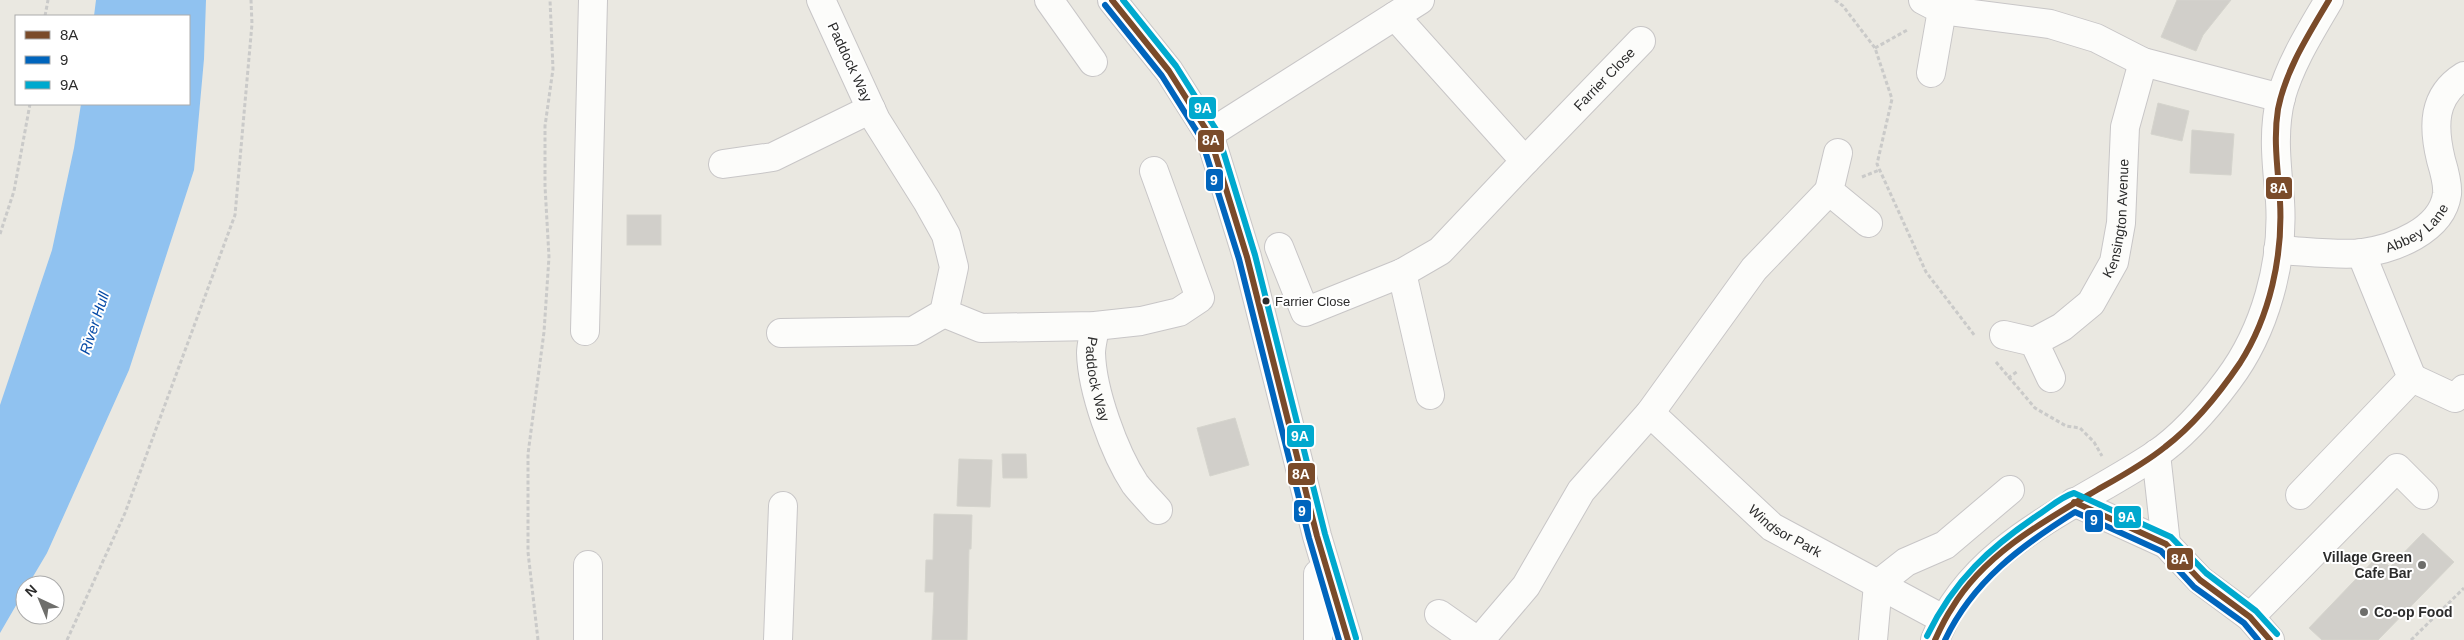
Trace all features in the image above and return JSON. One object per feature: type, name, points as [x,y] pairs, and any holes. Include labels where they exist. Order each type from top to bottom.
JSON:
[{"type":"street","points":[[585,331],[593,0]]},
{"type":"street","name":"Paddock Way","points":[[822,0],[871,109],[946,235],[954,268],[944,313],[981,328],[1095,326],[1091,352],[1097,387],[1108,425],[1118,453],[1136,485],[1158,510]]},
{"type":"street","points":[[1048,0],[1093,62]]},
{"type":"street","points":[[1112,0],[1169,71],[1208,134],[1247,257],[1316,536],[1348,640]]},
{"type":"street","points":[[1208,134],[1420,0]]},
{"type":"street","points":[[1939,629],[1961,594],[2000,552],[2074,502],[2156,454],[2187,428],[2229,379],[2254,335],[2271,294],[2278,250],[2280,203],[2275,166],[2276,125],[2281,98],[2296,59],[2329,0]]},
{"type":"street","points":[[1931,73],[1933,5],[2050,24],[2096,38],[2143,62],[2281,98]]},
{"type":"street","points":[[1394,16],[1526,161]]},
{"type":"street","name":"Farrier Close","points":[[1279,247],[1305,312],[1402,272],[1440,251],[1641,41]]},
{"type":"street","name":"Kensington Avenue","points":[[2034,342],[2062,327],[2091,303],[2114,262],[2121,223],[2125,128],[2143,62]]},
{"type":"street","name":"Abbey Lane","points":[[2278,250],[2361,253],[2411,239],[2435,220],[2447,194],[2436,122],[2440,98],[2453,83],[2464,76]]},
{"type":"street","points":[[724,164],[773,157],[871,109]]},
{"type":"street","points":[[1480,640],[1526,586],[1581,491],[1650,413],[1754,269],[1830,191],[1838,153]]},
{"type":"street","points":[[1095,326],[1141,321],[1179,312],[1200,298],[1154,171]]},
{"type":"street","points":[[1830,191],[1868,223]]},
{"type":"street","points":[[2361,253],[2412,378],[2455,398],[2464,389]]},
{"type":"street","points":[[1402,272],[1430,395]]},
{"type":"street","points":[[781,333],[913,331],[944,313]]},
{"type":"street","points":[[1992,344],[2034,342],[2051,378]]},
{"type":"street","points":[[2300,495],[2412,378]]},
{"type":"street","name":"Windsor Park","points":[[1650,413],[1772,527],[1878,584],[1939,629]]},
{"type":"street","points":[[2156,454],[2166,544]]},
{"type":"street","points":[[2250,617],[2396,468],[2424,495]]},
{"type":"street","points":[[1873,640],[1878,584],[1906,562],[1945,545],[2010,490]]},
{"type":"street","points":[[2074,502],[2166,544],[2200,580],[2250,617],[2270,640]]},
{"type":"street","points":[[778,640],[783,506]]},
{"type":"street","points":[[1316,536],[1318,640]]},
{"type":"street","points":[[588,565],[588,640]]},
{"type":"street","points":[[1439,614],[1476,640]]},
{"type":"path","points":[[45,15],[48,0]]},
{"type":"path","points":[[67,640],[125,513],[235,215],[252,24],[251,0]]},
{"type":"path","points":[[538,640],[528,552],[528,454],[544,332],[549,257],[545,186],[545,126],[552,69],[550,0]]},
{"type":"path","points":[[1835,0],[1843,6],[1875,48],[1892,100],[1877,164],[1926,272],[1992,344],[2035,408],[2066,426],[2080,428],[2094,442],[2115,478]]},
{"type":"path","points":[[0,234],[14,191],[30,105]]},
{"type":"path","points":[[2411,640],[2463,591]]},
{"type":"water","name":"River Hull","points":[[96,0],[206,0],[204,59],[194,170],[129,370],[47,553],[34,575],[15,575],[15,607],[0,633],[0,405],[52,250],[74,148],[81,105],[190,105],[190,15],[94,15]]},
{"type":"building","points":[[2177,0],[2231,0],[2203,35],[2196,51],[2161,37]]},
{"type":"building","points":[[2158,103],[2189,111],[2182,141],[2151,134]]},
{"type":"building","points":[[2192,130],[2234,134],[2231,175],[2190,173]]},
{"type":"building","points":[[627,215],[661,215],[661,245],[627,245]]},
{"type":"building","points":[[1235,418],[1249,465],[1210,476],[1197,428]]},
{"type":"building","points":[[1002,454],[1026,454],[1027,478],[1003,478]]},
{"type":"building","points":[[959,459],[992,460],[990,507],[957,506]]},
{"type":"building","points":[[934,514],[972,515],[971,549],[969,549],[967,640],[932,640],[934,592],[925,592],[926,560],[933,560]]},
{"type":"building","name":"Co-op Food","points":[[2423,533],[2454,562],[2378,640],[2322,640],[2309,628],[2378,556],[2390,567]]},
{"type":"transit line","name":"8A","points":[[1112,0],[1169,71],[1209,134],[1247,257],[1317,536],[1348,640]]},
{"type":"transit line","name":"9A","points":[[1123,0],[1176,66],[1217,131],[1255,255],[1325,534],[1356,638]]},
{"type":"transit line","name":"8A","points":[[1935,640],[1947,616],[1965,589],[1998,555],[2036,527],[2132,470],[2165,447],[2206,408],[2240,363],[2267,306],[2277,264],[2280,222],[2276,144],[2278,109],[2292,66],[2329,0]]},
{"type":"transit line","name":"9","points":[[1105,5],[1162,76],[1201,138],[1239,259],[1309,538],[1339,640]]},
{"type":"transit line","name":"9A","points":[[1927,636],[1949,598],[1975,566],[2005,539],[2061,499],[2074,493],[2171,537],[2206,573],[2256,611],[2277,634]]},
{"type":"transit line","name":"8A","points":[[2074,502],[2166,544],[2200,580],[2250,617],[2270,640]]},
{"type":"transit line","name":"9","points":[[1945,640],[1956,619],[1970,600],[2000,567],[2036,538],[2075,512],[2161,551],[2194,587],[2244,623],[2258,640]]},
{"type":"place","name":"Farrier Close","points":[[1266,301]]},
{"type":"place","name":"Village Green Cafe Bar","points":[[2422,565]]},
{"type":"place","name":"Co-op Food","points":[[2364,612]]}]
